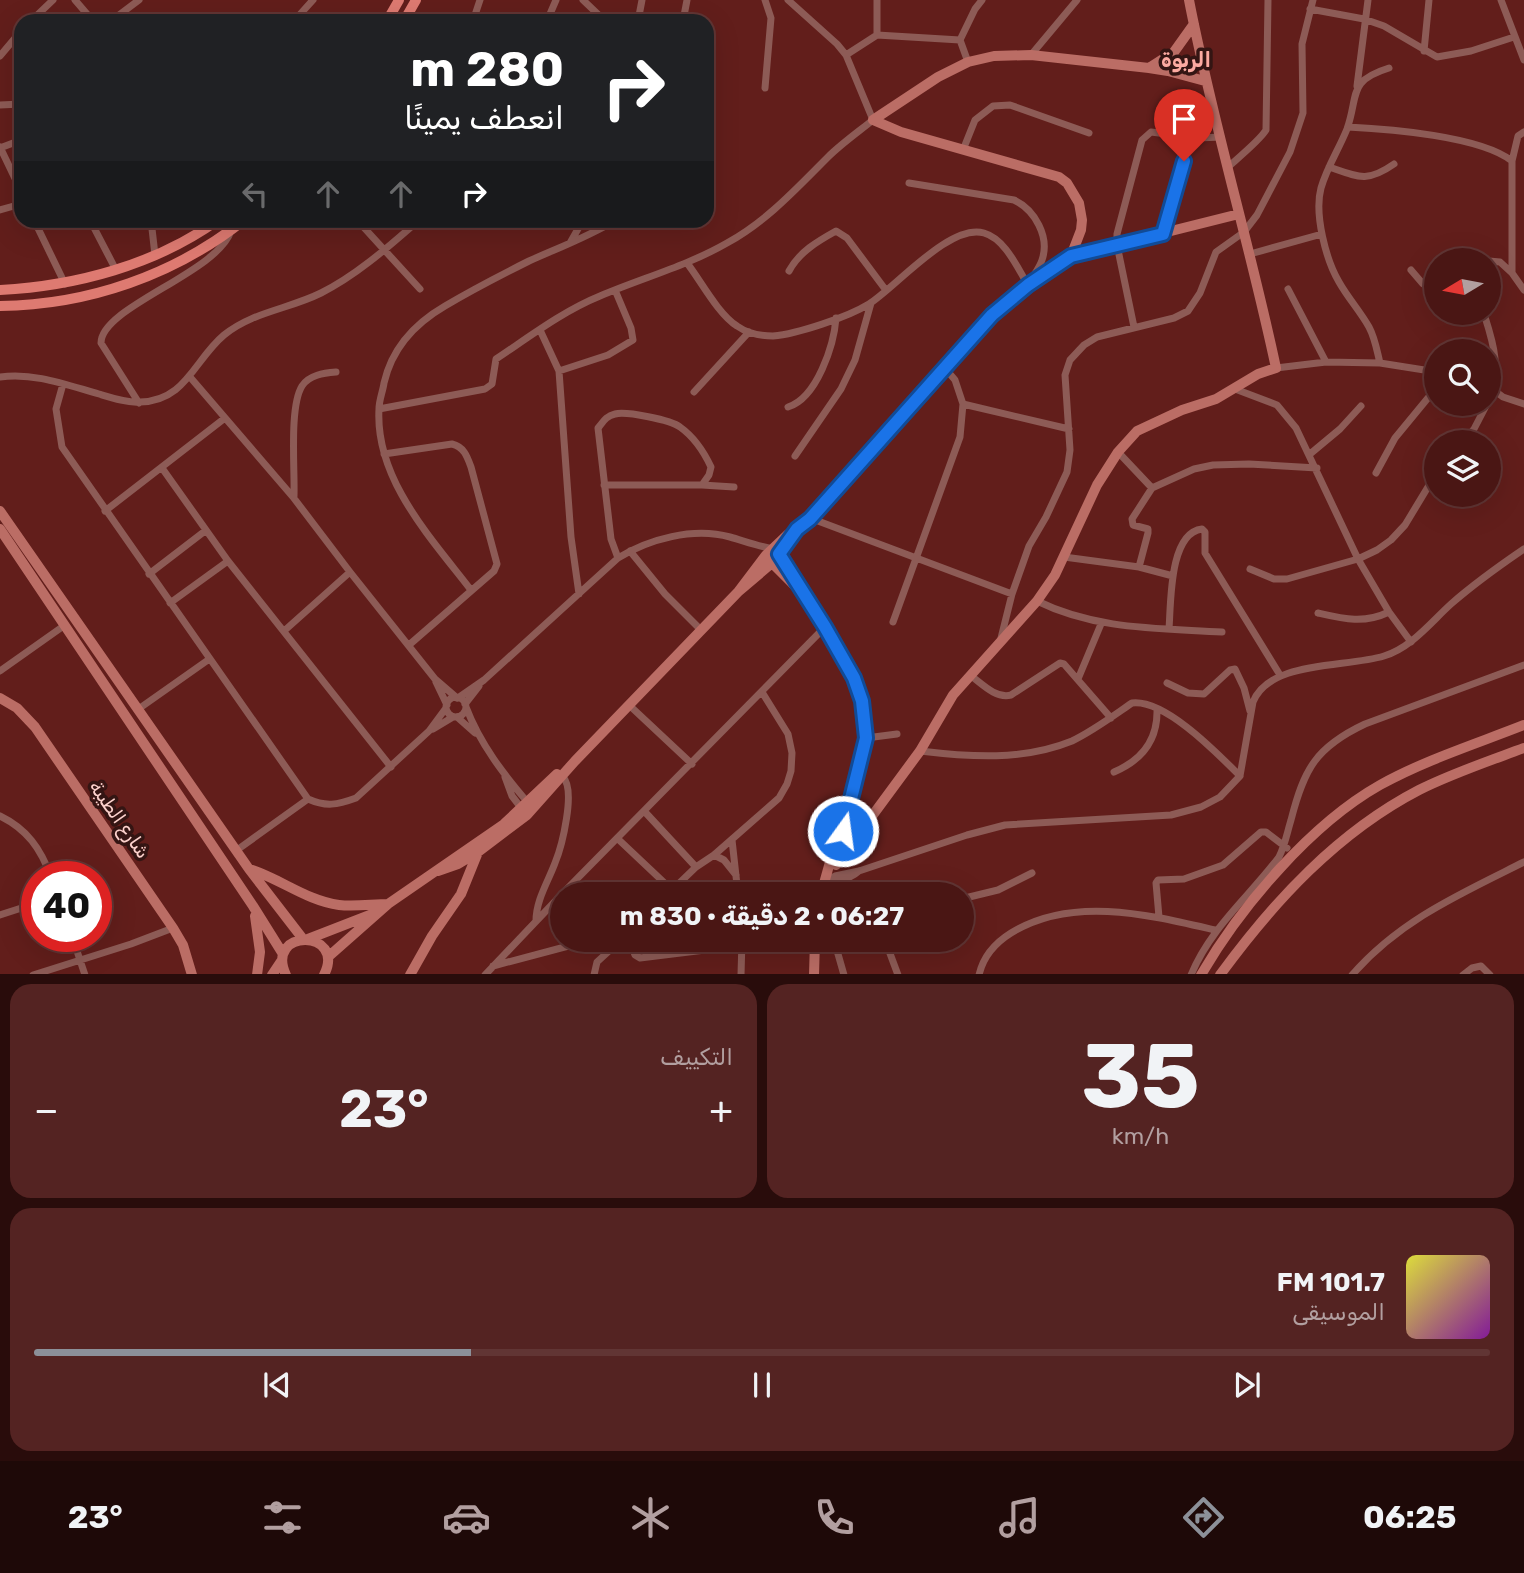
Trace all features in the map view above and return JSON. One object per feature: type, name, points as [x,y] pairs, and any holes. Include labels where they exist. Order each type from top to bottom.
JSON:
[{"type":"main road","points":[[0,290],[65,284],[116,270],[155,255],[204,228]]},
{"type":"main road","points":[[0,306],[45,304],[110,289],[152,275],[194,255],[235,228]]},
{"type":"street","points":[[38,14],[53,0]]},
{"type":"street","points":[[75,0],[87,14]]},
{"type":"street","points":[[120,14],[139,0]]},
{"type":"street","points":[[300,14],[313,0]]},
{"type":"street","points":[[583,0],[598,14]]},
{"type":"street","points":[[765,0],[771,18],[765,88]]},
{"type":"street","points":[[788,0],[846,55],[873,120],[901,132],[1059,177],[1067,183],[1079,203],[1082,220],[1071,256]]},
{"type":"street","points":[[802,0],[803,13]]},
{"type":"street","points":[[877,0],[877,35]]},
{"type":"street","points":[[968,62],[960,40],[982,0]]},
{"type":"street","points":[[1031,55],[1077,0]]},
{"type":"street","points":[[1191,0],[1205,81],[1250,254],[1276,368]]},
{"type":"street","points":[[1228,167],[1260,139],[1266,130],[1268,0]]},
{"type":"street","points":[[1000,639],[1029,546],[1067,472],[1070,450],[1065,375],[1070,360],[1097,337],[1174,318],[1188,311],[1200,293],[1216,252],[1244,232],[1265,200],[1299,129],[1305,101],[1302,44],[1313,0]]},
{"type":"street","points":[[1368,0],[1357,86],[1348,127],[1329,166],[1319,201],[1322,234],[1338,281],[1369,327],[1380,363]]},
{"type":"street","points":[[1424,51],[1429,0]]},
{"type":"street","points":[[1502,0],[1524,60]]},
{"type":"street","points":[[1310,9],[1364,19],[1391,30],[1431,55],[1444,57],[1514,37]]},
{"type":"street","points":[[1149,68],[1174,52],[1194,24]]},
{"type":"street","points":[[846,55],[877,35],[960,40]]},
{"type":"street","points":[[0,56],[14,39]]},
{"type":"street","points":[[379,409],[485,388],[492,384],[496,359],[597,297],[687,263],[729,242],[780,206],[829,156],[873,120],[938,77],[968,62],[994,56],[1031,55],[1149,68],[1205,81]]},
{"type":"street","points":[[1357,86],[1373,73],[1389,68]]},
{"type":"street","points":[[963,149],[975,120],[992,106],[1010,105],[1089,133]]},
{"type":"street","points":[[1348,127],[1401,131],[1462,142],[1497,151],[1512,161]]},
{"type":"street","points":[[1134,327],[1117,245],[1142,140],[1151,132],[1190,137],[1221,137]]},
{"type":"street","points":[[1512,273],[1512,161],[1518,136],[1524,132]]},
{"type":"street","points":[[1163,234],[1190,137]]},
{"type":"street","points":[[0,148],[14,175]]},
{"type":"street","points":[[1329,166],[1367,178],[1380,174],[1394,164]]},
{"type":"street","points":[[909,183],[1014,200],[1028,209],[1041,228],[1044,239],[1042,259],[1028,285]]},
{"type":"street","points":[[0,511],[248,869],[306,939],[320,945],[328,968],[378,912],[527,808],[738,592],[771,554],[810,519],[992,315],[1028,285],[1071,256],[1239,214]]},
{"type":"street","points":[[38,228],[65,284]]},
{"type":"street","points":[[94,228],[116,270]]},
{"type":"street","points":[[151,228],[155,255]]},
{"type":"street","points":[[365,228],[421,289]]},
{"type":"street","points":[[0,377],[43,378],[139,403],[158,400],[169,395],[190,377],[211,346],[230,330],[244,322],[319,294],[349,277],[410,228]]},
{"type":"street","points":[[570,243],[578,228]]},
{"type":"street","points":[[471,590],[418,522],[399,491],[384,454],[379,409],[388,364],[402,341],[442,307],[600,228]]},
{"type":"street","points":[[139,403],[101,343],[101,337],[107,327],[154,292],[209,260],[228,241],[232,231]]},
{"type":"street","points":[[789,271],[795,260],[836,231],[847,237],[885,289]]},
{"type":"street","points":[[687,263],[726,317],[737,326],[763,336],[788,333],[836,318],[871,303],[885,289],[954,237],[974,231],[995,238],[1028,285]]},
{"type":"street","points":[[1250,254],[1322,234]]},
{"type":"street","points":[[1502,264],[1524,290]]},
{"type":"street","points":[[1411,270],[1424,284]]},
{"type":"street","points":[[1288,289],[1326,362]]},
{"type":"street","points":[[559,371],[608,355],[633,340],[631,328],[615,290]]},
{"type":"street","points":[[795,456],[841,389],[855,359],[871,303]]},
{"type":"street","points":[[788,407],[804,398],[820,373],[835,330],[836,318]]},
{"type":"street","points":[[540,330],[559,371],[570,537],[579,594]]},
{"type":"street","points":[[694,392],[749,332]]},
{"type":"street","points":[[835,860],[856,838],[920,751],[953,695],[1000,639],[1037,601],[1064,557],[1097,485],[1118,452],[1137,431],[1182,410],[1216,399],[1258,374],[1276,368],[1326,362],[1380,363],[1424,370]]},
{"type":"street","points":[[893,622],[960,437],[963,404],[955,380],[944,367]]},
{"type":"street","points":[[293,497],[294,424],[301,387],[312,377],[336,372]]},
{"type":"street","points":[[0,383],[10,376]]},
{"type":"street","points":[[190,377],[293,497],[435,679],[465,706],[476,734],[527,808]]},
{"type":"street","points":[[63,384],[56,409],[56,425],[62,447],[208,660],[308,799],[323,805],[356,798],[429,731],[450,700],[484,680],[618,558],[630,551],[667,538],[710,534],[729,537],[771,554],[825,627],[854,678],[862,701],[866,738],[835,860],[826,882]]},
{"type":"street","points":[[1236,389],[1269,400],[1285,411],[1317,468],[1358,559],[1389,612],[1411,642]]},
{"type":"street","points":[[1501,396],[1524,404]]},
{"type":"street","points":[[1376,473],[1395,438],[1424,403]]},
{"type":"street","points":[[963,404],[1069,429]]},
{"type":"street","points":[[1310,454],[1361,406]]},
{"type":"street","points":[[618,558],[611,539],[598,428],[605,419],[616,413],[664,419],[679,426],[693,439],[711,467],[702,485]]},
{"type":"street","points":[[105,511],[225,418]]},
{"type":"street","points":[[384,454],[452,444],[460,446],[467,456],[497,564],[494,571],[409,645]]},
{"type":"street","points":[[1118,452],[1152,488]]},
{"type":"street","points":[[1139,567],[1148,529],[1133,525],[1132,519],[1152,488],[1194,469],[1213,465],[1317,468]]},
{"type":"street","points":[[162,468],[205,531],[391,767]]},
{"type":"street","points":[[604,485],[734,487]]},
{"type":"street","points":[[1250,569],[1280,579],[1358,559],[1391,540],[1405,525],[1424,494]]},
{"type":"street","points":[[810,519],[1012,594]]},
{"type":"street","points":[[1169,629],[1173,576],[1186,536],[1202,528],[1205,532],[1205,553],[1280,674]]},
{"type":"street","points":[[149,574],[205,531]]},
{"type":"street","points":[[2,537],[65,625],[253,906],[282,957],[286,974]]},
{"type":"street","points":[[836,882],[854,876],[859,871],[1005,825],[1171,815],[1188,811],[1220,797],[1240,775],[1250,712],[1261,687],[1280,674],[1386,656],[1411,642],[1451,605],[1524,549]]},
{"type":"street","points":[[630,551],[665,594],[701,630]]},
{"type":"street","points":[[1064,557],[1139,567],[1173,576]]},
{"type":"street","points":[[170,603],[228,561]]},
{"type":"street","points":[[284,631],[350,572]]},
{"type":"street","points":[[1037,601],[1060,612],[1101,624],[1222,632]]},
{"type":"street","points":[[1318,613],[1370,620],[1389,612]]},
{"type":"street","points":[[1078,679],[1101,624]]},
{"type":"street","points":[[0,671],[65,625]]},
{"type":"street","points":[[574,882],[825,627]]},
{"type":"street","points":[[137,711],[208,660]]},
{"type":"street","points":[[970,675],[995,694],[1004,697],[1060,663],[1064,664],[1111,718]]},
{"type":"street","points":[[1192,974],[1215,930],[1272,866],[1284,846],[1306,773],[1327,746],[1345,733],[1365,724],[1524,665]]},
{"type":"street","points":[[1167,683],[1188,693],[1204,694],[1230,670],[1235,669],[1244,688],[1250,712]]},
{"type":"street","points":[[435,679],[446,706],[476,734]]},
{"type":"street","points":[[429,731],[463,714],[465,706],[484,680]]},
{"type":"street","points":[[680,882],[779,798],[791,771],[792,753],[788,734],[762,692]]},
{"type":"street","name":"شارع الطيبة","points":[[0,698],[17,708],[35,727],[184,945],[192,974]]},
{"type":"street","points":[[920,751],[983,758],[1022,754],[1070,741],[1132,703],[1147,703],[1170,715],[1240,775]]},
{"type":"street","points":[[629,705],[692,764]]},
{"type":"street","points":[[1114,772],[1128,766],[1146,751],[1155,732],[1157,709]]},
{"type":"street","points":[[1202,974],[1244,912],[1313,836],[1357,799],[1415,768],[1524,725]]},
{"type":"street","points":[[866,738],[897,734]]},
{"type":"street","points":[[1221,974],[1263,920],[1300,880],[1370,820],[1440,780],[1524,748]]},
{"type":"street","points":[[438,870],[458,864],[478,852],[564,777],[575,761]]},
{"type":"street","points":[[536,921],[538,905],[560,850],[569,791],[564,777]]},
{"type":"street","points":[[237,850],[308,799]]},
{"type":"street","points":[[1357,799],[1370,820]]},
{"type":"street","points":[[645,812],[696,867]]},
{"type":"street","points":[[0,816],[16,825],[36,844],[45,861]]},
{"type":"street","points":[[842,834],[866,825]]},
{"type":"street","points":[[1159,918],[1156,884],[1158,880],[1184,879],[1223,865],[1261,832],[1266,832],[1295,855]]},
{"type":"street","points":[[842,834],[849,839],[856,838]]},
{"type":"street","points":[[618,839],[660,882]]},
{"type":"street","points":[[732,840],[737,882]]},
{"type":"street","points":[[411,974],[432,936],[461,894],[478,852]]},
{"type":"street","points":[[714,855],[724,860],[737,875]]},
{"type":"street","points":[[1354,974],[1379,946],[1412,920],[1524,862]]},
{"type":"street","points":[[248,869],[268,875],[317,899],[339,905],[388,904]]},
{"type":"street","points":[[974,896],[998,890],[1032,873]]},
{"type":"street","points":[[253,906],[259,933],[257,974]]},
{"type":"street","points":[[486,974],[550,906]]},
{"type":"street","points":[[0,915],[21,908]]},
{"type":"street","points":[[979,974],[988,953],[1004,937],[1041,919],[1082,911],[1159,918],[1215,930]]},
{"type":"street","points":[[273,974],[291,944],[378,912]]},
{"type":"street","points":[[36,974],[173,928]]},
{"type":"street","points":[[492,967],[550,951]]},
{"type":"street","points":[[78,952],[85,974]]},
{"type":"street","points":[[594,974],[597,962],[608,952]]},
{"type":"street","points":[[634,952],[640,958],[689,952]]},
{"type":"street","points":[[741,974],[742,952]]},
{"type":"street","points":[[814,974],[815,952]]},
{"type":"street","points":[[837,952],[844,974]]},
{"type":"street","points":[[889,952],[898,974]]},
{"type":"street","points":[[1464,974],[1481,966],[1489,974]]},
{"type":"district","name":"الربوة","points":[[1186,60]]},
{"type":"route","points":[[843,831],[866,738],[862,701],[854,678],[779,554],[797,529],[810,519],[992,315],[1028,285],[1071,256],[1163,234],[1184,161]]}]
